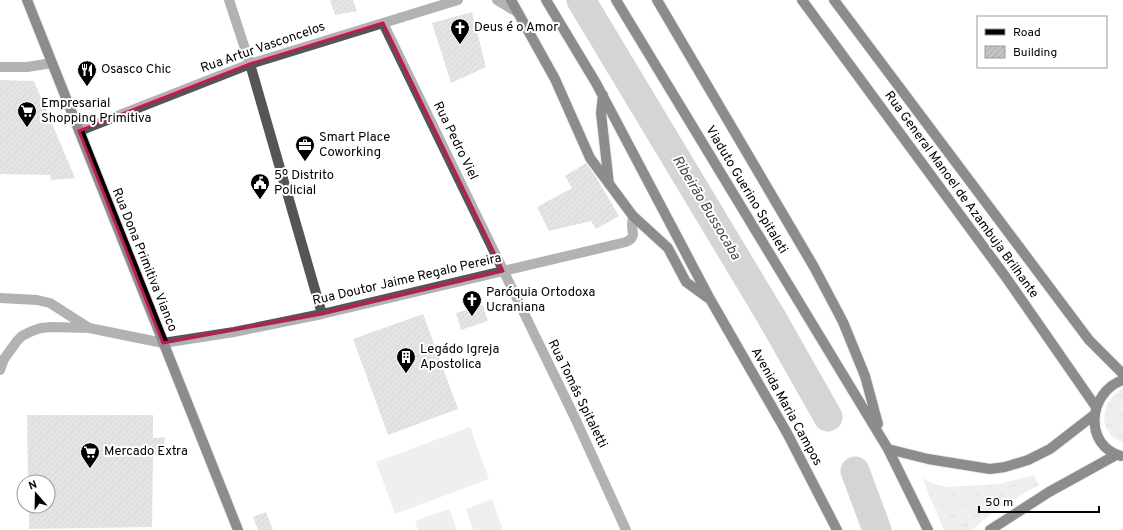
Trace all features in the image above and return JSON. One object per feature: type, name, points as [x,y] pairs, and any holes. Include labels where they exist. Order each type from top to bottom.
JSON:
[{"type":"main road","name":"Rua Dona Primitiva Vianco","points":[[27,0],[238,530]]},
{"type":"main road","name":"Avenida Maria Campos","points":[[511,0],[555,79],[590,158],[633,216],[668,248],[686,282],[710,299]]},
{"type":"main road","name":"Avenida Maria Campos","points":[[546,0],[603,95],[710,299],[787,433],[837,530]]},
{"type":"main road","name":"Viaduto Guerino Spitaleti","points":[[616,0],[881,437]]},
{"type":"main road","points":[[656,0],[814,267],[839,316],[865,376],[881,437],[928,530]]},
{"type":"main road","name":"Rua General Manoel de Azambuja Brilhante","points":[[802,0],[1005,276],[1095,411]]},
{"type":"main road","name":"Rua General Manoel de Azambuja Brilhante","points":[[834,0],[1089,340],[1123,374]]},
{"type":"main road","points":[[603,95],[601,113],[608,184]]},
{"type":"main road","points":[[1120,455],[1108,449],[1097,434],[1094,425],[1095,411],[1100,397],[1107,388],[1116,382],[1123,380]]},
{"type":"main road","points":[[888,449],[928,459],[990,469],[1005,467],[1028,460],[1050,449],[1095,411]]},
{"type":"main road","points":[[990,530],[1049,492],[1120,455]]},
{"type":"street","points":[[229,0],[250,64],[322,314]]},
{"type":"street","name":"Rua Artur Vasconcelos","points":[[79,131],[250,64],[458,0]]},
{"type":"street","points":[[497,0],[517,12]]},
{"type":"street","name":"Rua Pedro Viel","points":[[383,22],[503,271]]},
{"type":"street","points":[[0,67],[26,67],[52,63]]},
{"type":"street","name":"Rua Doutor Jaime Regalo Pereira","points":[[163,343],[234,332],[322,314],[626,242],[631,240],[633,235],[633,216]]},
{"type":"street","name":"Rua Tomás Spitaletti","points":[[503,271],[575,418],[626,530]]},
{"type":"street","points":[[0,298],[37,300],[50,303],[89,328]]},
{"type":"street","points":[[0,370],[4,360],[22,336],[32,331],[52,327],[89,328],[163,343]]},
{"type":"highlighted area","points":[[383,23],[503,271],[322,314],[163,343],[79,131],[250,64]]},
{"type":"green space","points":[[1123,388],[1123,443],[1114,438],[1108,432],[1104,417],[1106,408],[1110,401],[1115,394]]},
{"type":"green space","points":[[470,427],[489,479],[395,514],[376,462]]},
{"type":"green space","points":[[1034,475],[1039,485],[998,508],[972,530],[944,530],[922,478],[933,484],[948,487],[999,484]]},
{"type":"green space","points":[[492,499],[503,530],[473,530],[466,509]]},
{"type":"green space","points":[[449,509],[457,530],[418,530],[415,521]]},
{"type":"building","points":[[330,0],[353,0],[357,11],[335,15]]},
{"type":"building","name":"Deus é o Amor","points":[[472,12],[486,67],[451,83],[432,23]]},
{"type":"building","name":"Empresarial Shopping Primitiva","points":[[0,80],[34,81],[75,178],[50,180],[51,175],[0,174]]},
{"type":"building","points":[[586,163],[619,216],[596,229],[591,221],[549,231],[537,207],[572,188],[565,176]]},
{"type":"building","name":"Paróquia Ortodoxa Ucraniana","points":[[483,305],[488,321],[461,330],[456,313]]},
{"type":"building","name":"Legádo Igreja Apostolica","points":[[423,314],[458,409],[388,435],[353,339]]},
{"type":"building","name":"Mercado Extra","points":[[27,415],[153,415],[153,438],[165,437],[164,456],[153,455],[152,527],[29,529],[29,514],[56,514],[56,474],[28,474]]},
{"type":"building","points":[[266,512],[273,530],[258,530],[253,517]]},
{"type":"waterway","name":"Ribeirão Bussocaba","points":[[581,0],[772,318],[828,417]]},
{"type":"waterway","name":"Ribeirão Bussocaba","points":[[855,471],[877,530]]},
{"type":"place","name":"Deus é o Amor","points":[[460,45]]},
{"type":"place","name":"Osasco Chic","points":[[87,87]]},
{"type":"place","name":"Empresarial Shopping Primitiva","points":[[27,128]]},
{"type":"place","name":"Smart Place Coworking","points":[[305,162]]},
{"type":"place","name":"5º Distrito Policial","points":[[260,200]]},
{"type":"place","name":"Paróquia Ortodoxa Ucraniana","points":[[472,317]]},
{"type":"place","name":"Legádo Igreja Apostolica","points":[[406,374]]},
{"type":"place","name":"Mercado Extra","points":[[90,469]]}]
